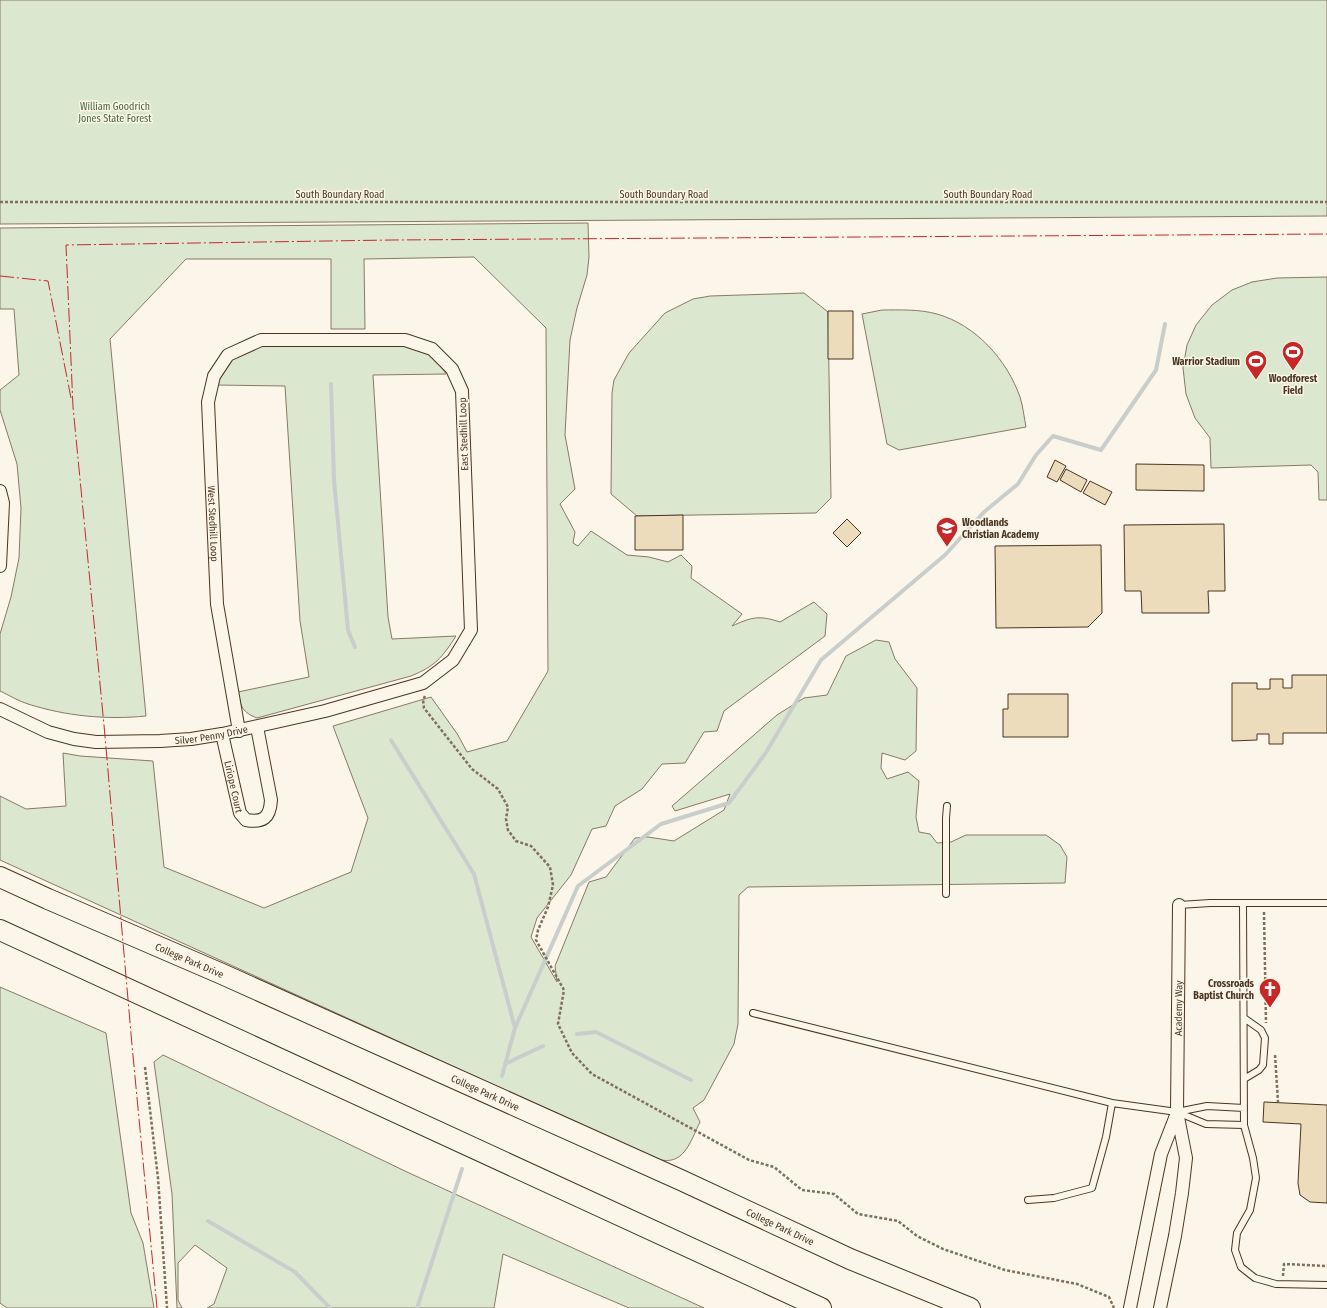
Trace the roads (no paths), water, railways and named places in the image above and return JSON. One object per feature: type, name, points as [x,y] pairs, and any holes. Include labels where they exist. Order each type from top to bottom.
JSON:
[{"type":"main road","name":"College Park Drive","points":[[0,877],[222,974],[683,1181],[850,1259],[970,1308]]},
{"type":"main road","points":[[0,930],[821,1308]]},
{"type":"street","name":"East Stedhill Loop","points":[[261,340],[405,340],[432,349],[452,369],[462,391],[471,630],[454,660],[423,683]]},
{"type":"street","name":"West Stedhill Loop","points":[[239,731],[217,604],[208,402],[214,376],[228,355],[261,340]]},
{"type":"street","points":[[0,491],[3,503],[0,566]]},
{"type":"street","name":"Silver Penny Drive","points":[[0,708],[48,732],[74,739],[104,742],[160,741],[191,739],[239,731],[325,711],[423,683]]},
{"type":"street","name":"Liriope Court","points":[[222,734],[240,813],[246,820],[258,821],[265,818],[270,810],[271,800],[257,727]]},
{"type":"street","name":"Academy Way","points":[[1160,1308],[1175,1236],[1186,1158],[1177,1112],[1179,906]]},
{"type":"street","name":"Academy Way","points":[[1130,1308],[1161,1154],[1177,1112]]},
{"type":"lane","points":[[946,894],[947,806]]},
{"type":"lane","points":[[1179,906],[1210,903],[1327,903]]},
{"type":"lane","points":[[1244,903],[1244,1125],[1253,1158],[1256,1178],[1250,1210],[1237,1234],[1235,1250],[1241,1266],[1255,1278],[1276,1284],[1327,1285]]},
{"type":"lane","points":[[752,1013],[1112,1103],[1177,1112],[1206,1124],[1244,1125]]},
{"type":"lane","points":[[1244,1018],[1261,1030],[1265,1038],[1263,1065],[1259,1070],[1244,1078]]},
{"type":"lane","points":[[1028,1200],[1054,1198],[1092,1188],[1106,1138],[1112,1103]]},
{"type":"lane","points":[[1177,1112],[1207,1106],[1244,1108]]},
{"type":"waterway","points":[[515,1028],[578,886],[661,824],[729,803],[765,754],[821,660],[945,555],[984,512],[1018,484],[1036,455],[1053,436],[1101,450],[1156,370],[1165,324]]},
{"type":"waterway","points":[[331,384],[334,480],[348,630],[355,647]]},
{"type":"waterway","points":[[391,740],[474,874],[515,1028],[502,1076]]},
{"type":"waterway","points":[[577,1034],[596,1032],[691,1080]]},
{"type":"waterway","points":[[505,1064],[543,1046]]},
{"type":"waterway","points":[[417,1308],[462,1169]]},
{"type":"waterway","points":[[208,1221],[295,1272],[330,1308]]},
{"type":"place","name":"Woodforest Field","points":[[1293,372]]},
{"type":"place","name":"Warrior Stadium","points":[[1256,380]]},
{"type":"place","name":"Woodlands Christian Academy","points":[[947,548]]},
{"type":"place","name":"Crossroads Baptist Church","points":[[1270,1008]]},
{"type":"park label","name":"William Goodrich Jones State Forest","points":[[115,112]]}]
